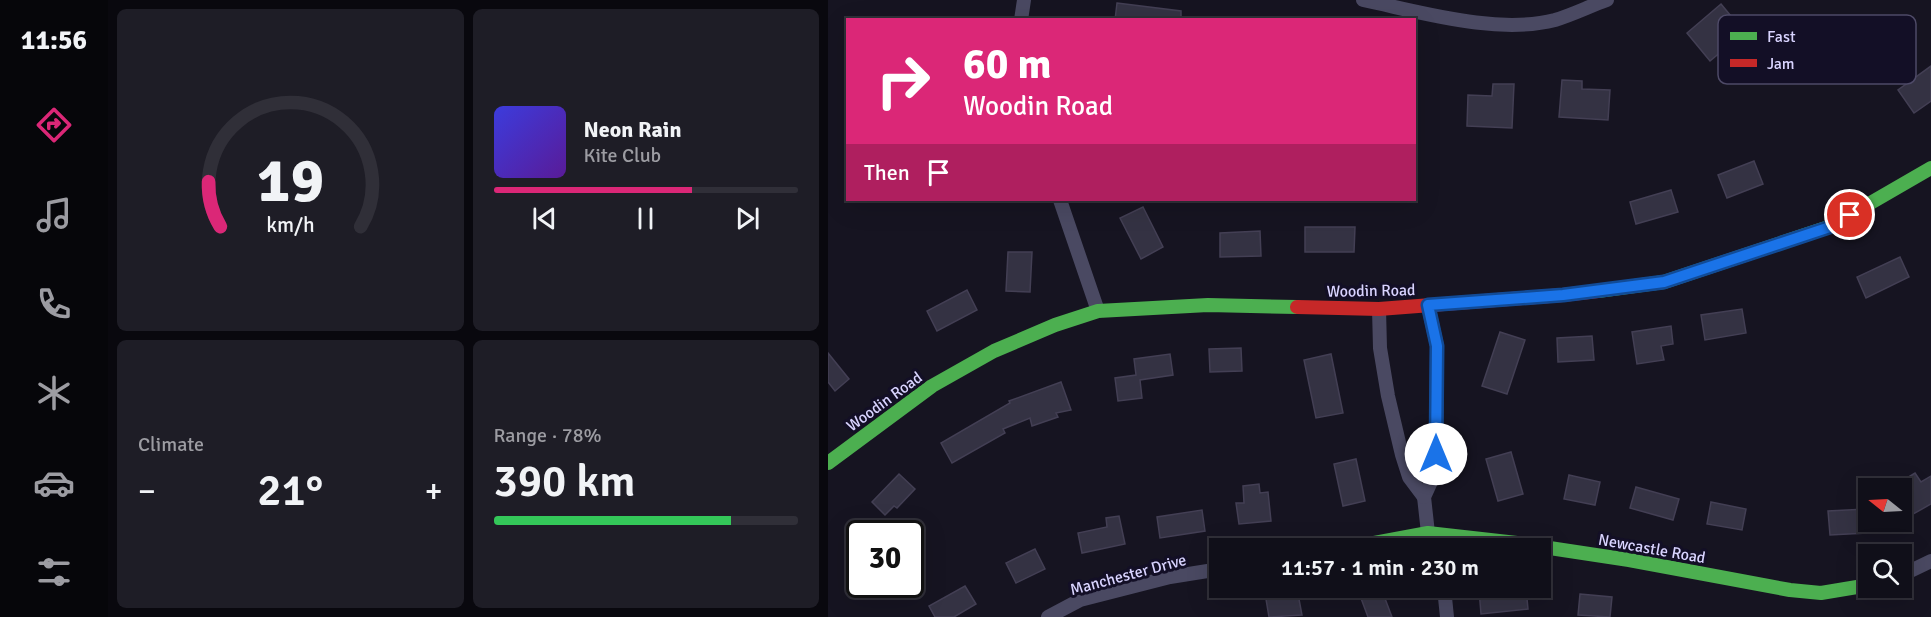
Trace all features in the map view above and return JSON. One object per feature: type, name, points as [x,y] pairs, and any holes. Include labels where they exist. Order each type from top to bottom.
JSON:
[{"type":"street","points":[[1021,18],[1024,0]]},
{"type":"street","points":[[1363,0],[1468,21],[1522,24],[1555,20],[1607,0]]},
{"type":"street","name":"Woodin Road","points":[[828,463],[932,386],[994,351],[1055,325],[1098,311],[1208,305],[1379,309],[1563,295],[1664,282],[1830,227],[1931,168]]},
{"type":"street","points":[[1060,201],[1098,311]]},
{"type":"street","points":[[1424,497],[1434,475],[1436,454],[1437,346],[1428,305]]},
{"type":"street","points":[[1379,309],[1380,348],[1388,396],[1409,477],[1424,497],[1430,538]]},
{"type":"street","points":[[1401,538],[1428,533]]},
{"type":"street","name":"Newcastle Road","points":[[1428,533],[1517,543],[1629,560],[1790,590],[1821,593],[1858,588]]},
{"type":"street","points":[[1912,570],[1931,561]]},
{"type":"street","name":"Manchester Drive","points":[[1048,617],[1080,600],[1170,577],[1209,571]]},
{"type":"street","points":[[1445,598],[1447,617]]},
{"type":"building","points":[[1117,3],[1181,11],[1181,18],[1115,18]]},
{"type":"building","points":[[1721,4],[1730,15],[1718,15],[1718,54],[1710,61],[1687,33]]},
{"type":"building","points":[[1931,66],[1931,101],[1914,113],[1898,90],[1906,84],[1916,84],[1916,77]]},
{"type":"building","points":[[1562,80],[1582,81],[1582,89],[1610,90],[1608,120],[1559,117]]},
{"type":"building","points":[[1493,84],[1514,84],[1512,128],[1467,126],[1468,95],[1492,96]]},
{"type":"building","points":[[1754,161],[1763,184],[1727,198],[1718,175]]},
{"type":"building","points":[[1671,190],[1678,212],[1636,224],[1630,202]]},
{"type":"building","points":[[1143,207],[1163,247],[1141,259],[1120,218]]},
{"type":"building","points":[[1305,227],[1355,227],[1354,252],[1305,252]]},
{"type":"building","points":[[1260,231],[1261,256],[1220,257],[1220,233]]},
{"type":"building","points":[[1008,252],[1032,252],[1030,292],[1006,291]]},
{"type":"building","points":[[1900,257],[1909,277],[1866,298],[1857,277]]},
{"type":"building","points":[[967,290],[977,310],[937,331],[927,311]]},
{"type":"building","points":[[1742,309],[1746,333],[1705,340],[1701,315]]},
{"type":"building","points":[[1671,326],[1673,344],[1661,346],[1664,360],[1637,364],[1632,332]]},
{"type":"building","points":[[1500,332],[1525,340],[1507,394],[1482,386]]},
{"type":"building","points":[[1592,336],[1594,360],[1558,362],[1557,338]]},
{"type":"building","points":[[1241,348],[1242,371],[1210,372],[1209,349]]},
{"type":"building","points":[[828,353],[849,379],[835,391],[828,382]]},
{"type":"building","points":[[1170,354],[1173,375],[1140,380],[1142,398],[1118,401],[1115,378],[1136,375],[1134,359]]},
{"type":"building","points":[[1331,354],[1343,413],[1316,418],[1304,360]]},
{"type":"building","points":[[1061,382],[1071,410],[1056,413],[1058,417],[1032,426],[1030,418],[1003,429],[1005,433],[952,463],[941,443],[1010,403],[1009,401]]},
{"type":"building","points":[[1511,452],[1523,494],[1498,501],[1486,459]]},
{"type":"building","points":[[1356,459],[1365,501],[1343,506],[1334,464]]},
{"type":"building","points":[[1915,473],[1921,482],[1931,476],[1931,504],[1912,515],[1912,478],[1907,478]]},
{"type":"building","points":[[899,474],[915,489],[897,508],[894,506],[885,515],[872,502]]},
{"type":"building","points":[[1569,475],[1600,482],[1595,505],[1564,499]]},
{"type":"building","points":[[1259,484],[1260,493],[1268,492],[1271,521],[1239,524],[1236,503],[1244,503],[1243,486]]},
{"type":"building","points":[[1636,487],[1679,499],[1673,520],[1630,508]]},
{"type":"building","points":[[1711,502],[1746,509],[1742,530],[1707,524]]},
{"type":"building","points":[[1858,509],[1858,532],[1867,533],[1830,535],[1828,511]]},
{"type":"building","points":[[1202,510],[1205,531],[1160,538],[1157,517]]},
{"type":"building","points":[[1119,516],[1125,544],[1082,553],[1078,533],[1107,527],[1106,518]]},
{"type":"building","points":[[1035,549],[1045,569],[1016,583],[1006,563]]},
{"type":"building","points":[[965,586],[976,604],[954,617],[935,617],[929,606]]},
{"type":"building","points":[[1580,594],[1612,597],[1610,617],[1578,615]]},
{"type":"building","points":[[1299,598],[1302,615],[1269,617],[1266,599]]},
{"type":"building","points":[[1361,598],[1385,598],[1392,617],[1368,617]]},
{"type":"building","points":[[1480,598],[1527,598],[1528,609],[1481,614]]},
{"type":"traffic: fast","points":[[1598,291],[1664,282],[1829,227],[1931,168]]},
{"type":"traffic: fast","points":[[828,463],[932,386],[994,351],[1055,325],[1098,311],[1208,305],[1297,307]]},
{"type":"traffic: fast","points":[[1401,538],[1428,533],[1472,538]]},
{"type":"traffic: fast","points":[[1551,548],[1790,590],[1821,593],[1858,587]]},
{"type":"traffic: jam","points":[[1297,307],[1379,309],[1598,291]]},
{"type":"route","points":[[1436,454],[1437,346],[1428,305],[1563,295],[1664,282],[1830,227],[1850,215]]}]
